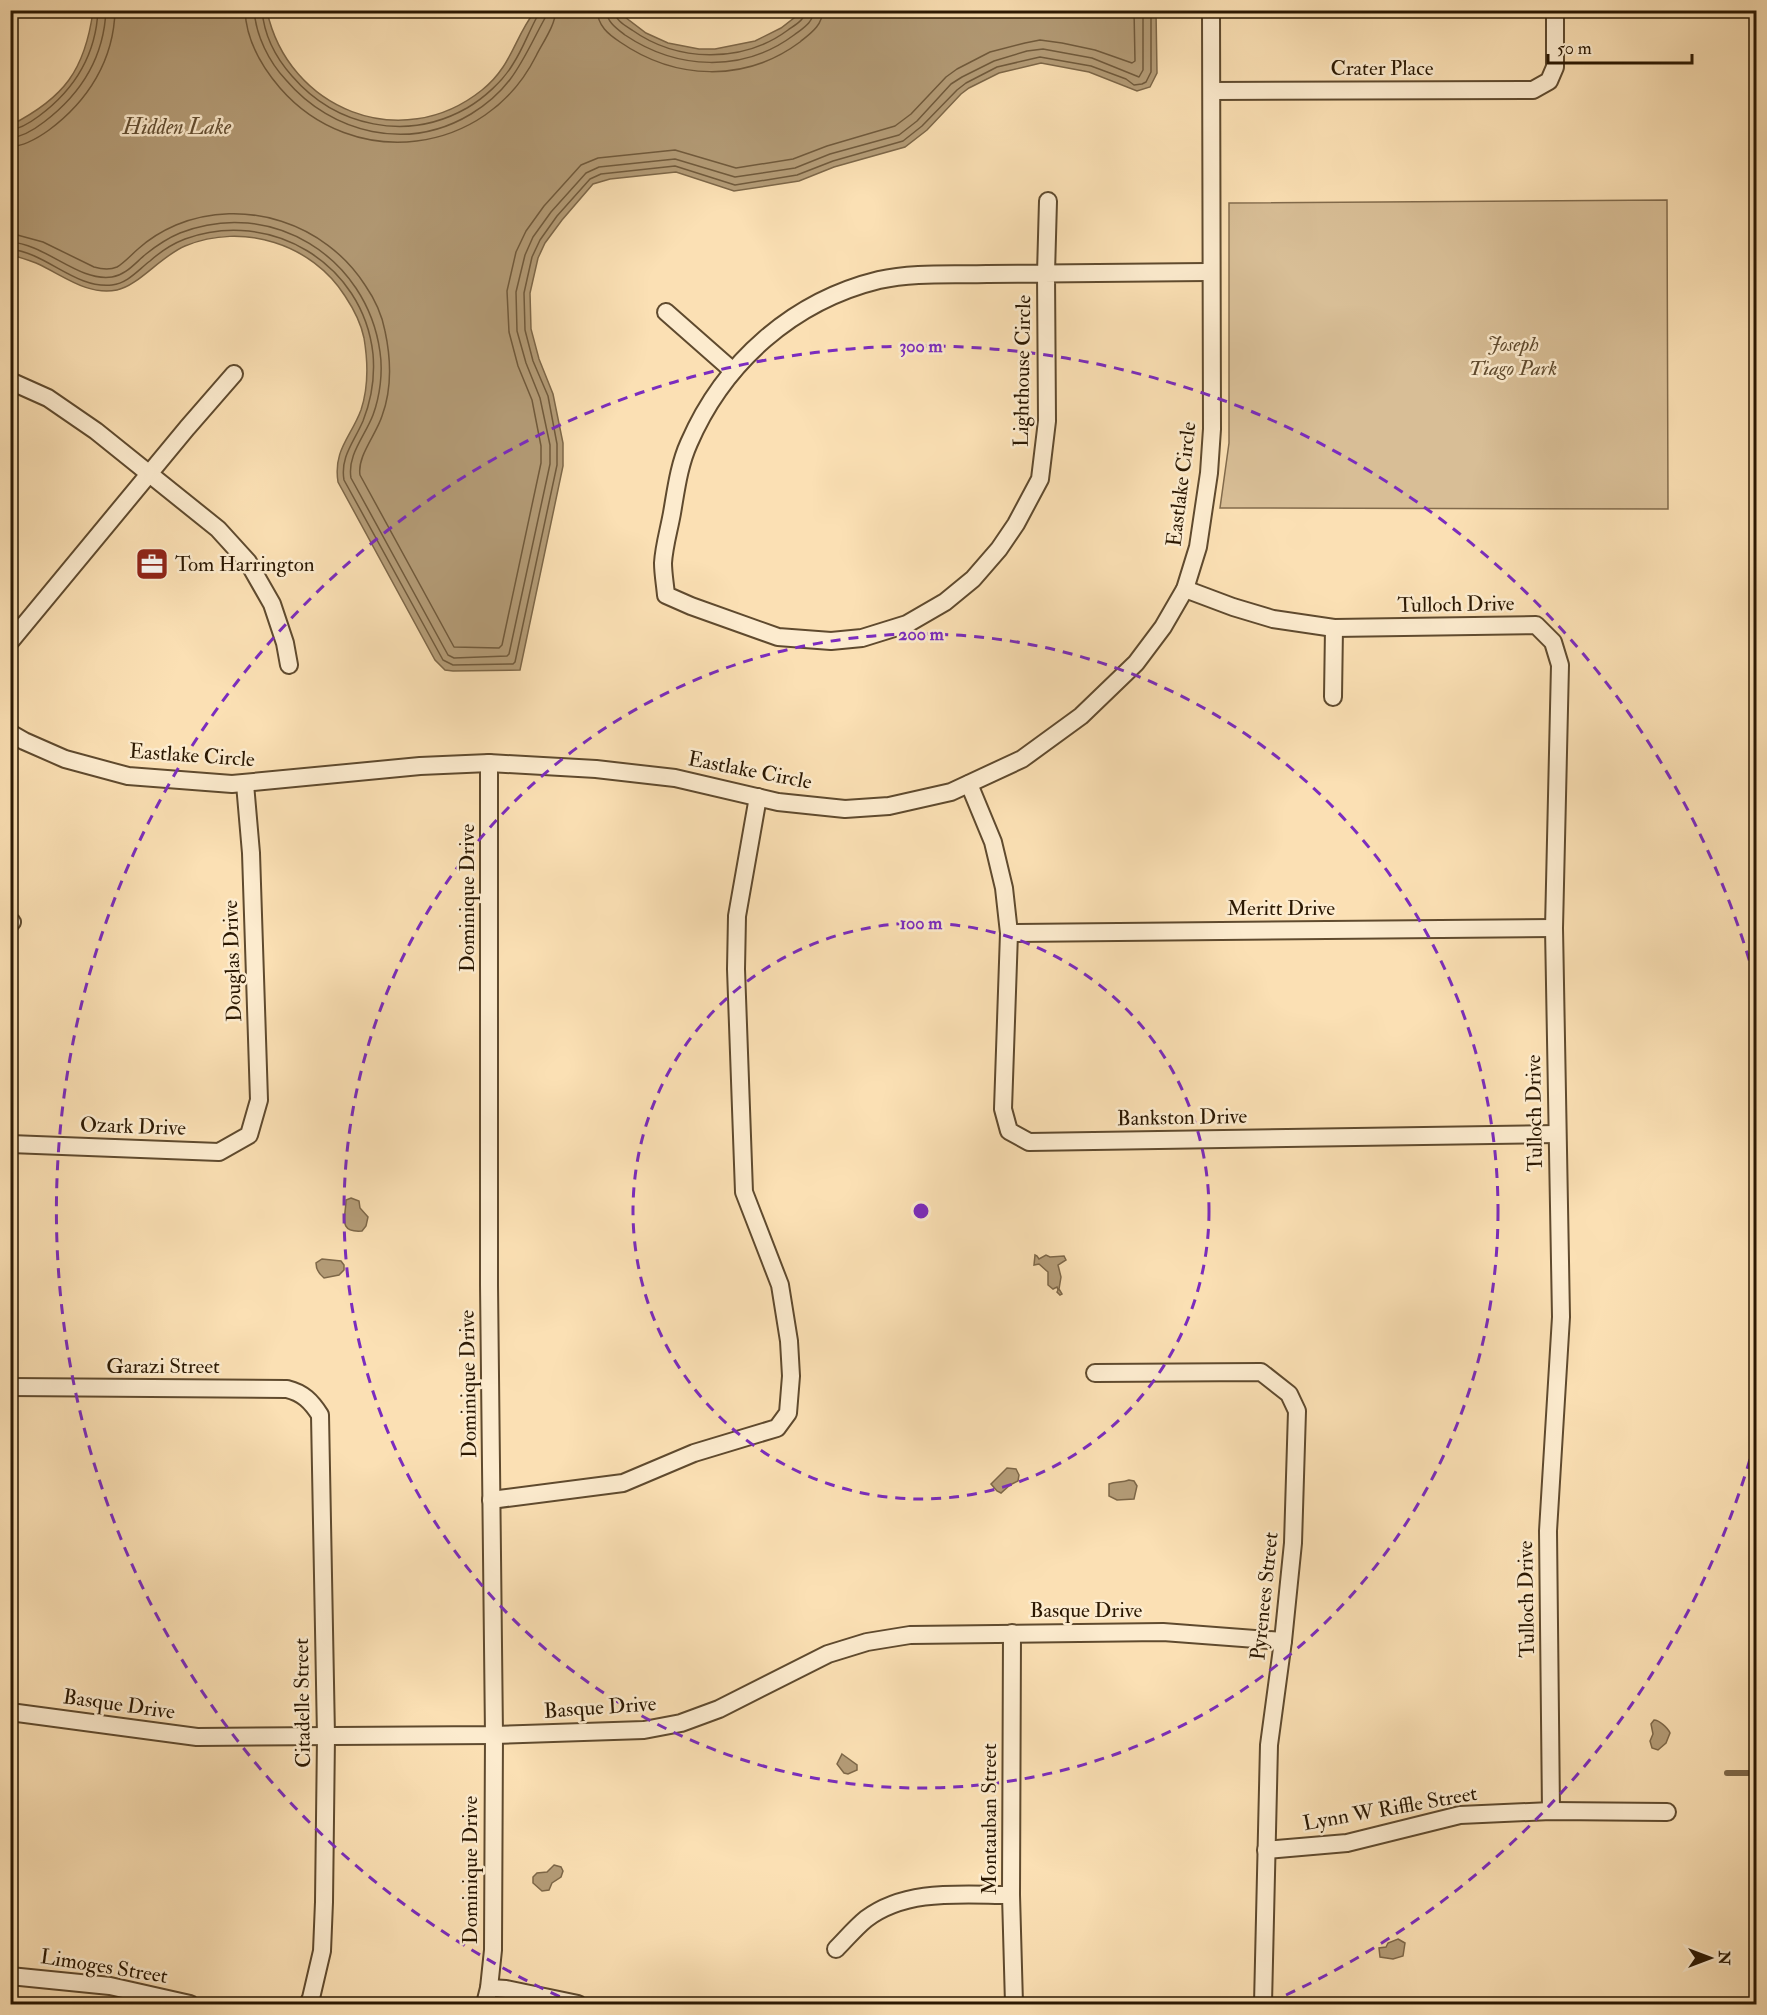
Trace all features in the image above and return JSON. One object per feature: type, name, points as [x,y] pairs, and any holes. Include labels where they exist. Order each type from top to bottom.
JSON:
[{"type":"street","name":"Eastlake Circle","points":[[10,733],[65,759],[128,776],[245,784],[420,766],[489,763],[596,769],[675,778],[778,802],[845,808],[889,806],[951,792],[1022,759],[1080,716],[1136,663],[1163,627],[1185,589],[1198,547],[1209,473],[1212,429],[1211,10]]},
{"type":"street","name":"Crater Place","points":[[1212,91],[1533,90],[1549,81],[1555,67],[1555,10]]},
{"type":"street","points":[[1048,201],[1046,273],[1210,272]]},
{"type":"street","name":"Lighthouse Circle","points":[[1046,273],[1047,421],[1040,479],[999,549],[973,579],[954,596],[907,624],[862,638],[831,641],[778,637],[691,606],[666,594],[663,563],[681,467],[688,443],[711,400],[733,370],[763,339],[808,306],[856,286],[880,280],[910,275],[1046,273]]},
{"type":"street","points":[[666,312],[733,370]]},
{"type":"street","points":[[10,642],[234,374]]},
{"type":"street","points":[[10,381],[48,398],[96,430],[218,530],[248,562],[272,604],[290,665]]},
{"type":"street","name":"Tulloch Drive","points":[[1185,589],[1233,608],[1273,619],[1334,628],[1536,625],[1552,642],[1560,665],[1554,928],[1561,1317],[1548,1531],[1551,1811]]},
{"type":"street","points":[[1333,697],[1334,628]]},
{"type":"street","name":"Dominique Drive","points":[[487,1996],[493,1950],[494,1736],[489,1285],[489,763]]},
{"type":"street","name":"Douglas Drive","points":[[245,784],[251,853],[259,1100],[249,1135]]},
{"type":"street","name":"Bankston Drive","points":[[969,784],[993,842],[1004,888],[1008,933],[1003,1108],[1010,1131],[1029,1142],[1557,1134]]},
{"type":"street","points":[[491,1500],[622,1483],[694,1453],[777,1428],[788,1413],[791,1376],[789,1341],[780,1285],[744,1192],[736,990],[736,916],[758,797]]},
{"type":"street","name":"Meritt Drive","points":[[1008,933],[1554,928]]},
{"type":"street","name":"Ozark Drive","points":[[10,1144],[219,1152],[249,1135]]},
{"type":"street","name":"Pyrenees Street","points":[[1095,1373],[1261,1372],[1289,1394],[1298,1411],[1293,1542],[1269,1745],[1263,2004]]},
{"type":"street","name":"Garazi Street","points":[[10,1387],[287,1389],[300,1392],[312,1402]]},
{"type":"street","name":"Citadelle Street","points":[[308,2004],[322,1951],[326,1737],[320,1415],[312,1402]]},
{"type":"street","name":"Basque Drive","points":[[10,1712],[197,1737],[494,1736],[644,1730],[681,1723],[719,1709],[828,1654],[867,1642],[910,1635],[1163,1632],[1283,1641]]},
{"type":"street","name":"Montauban Street","points":[[1012,1633],[1011,1895],[1014,2004]]},
{"type":"street","name":"Lynn W Riffle Street","points":[[1266,1850],[1347,1843],[1460,1815],[1551,1811],[1667,1812]]},
{"type":"street","points":[[836,1949],[867,1919],[897,1902],[923,1896],[1011,1895]]},
{"type":"street","name":"Limoges Street","points":[[10,1976],[110,1986],[190,2004]]},
{"type":"street","points":[[487,1996],[506,1989],[578,2004]]},
{"type":"green space","name":"Joseph Tiago Park","points":[[1667,200],[1668,509],[1220,508],[1229,443],[1229,203]]},
{"type":"water","name":"Hidden Lake","points":[[93,11],[267,11],[279,45],[298,74],[323,96],[352,112],[384,119],[417,119],[450,109],[482,90],[500,71],[535,11],[617,11],[646,33],[668,43],[699,49],[715,49],[755,41],[781,28],[803,11],[1156,11],[1157,73],[1150,87],[1137,91],[1089,72],[1041,63],[999,73],[961,94],[927,130],[905,147],[834,167],[799,181],[734,191],[676,172],[610,179],[593,184],[545,243],[538,258],[530,293],[531,329],[539,359],[553,394],[563,443],[563,466],[520,670],[453,671],[445,670],[435,660],[338,482],[340,452],[364,401],[367,365],[364,338],[359,321],[331,278],[314,263],[295,251],[274,243],[230,236],[207,239],[185,246],[133,283],[117,290],[106,291],[85,287],[36,263],[11,255],[11,125],[45,104],[69,80],[84,50]]},
{"type":"water","points":[[351,1198],[359,1201],[360,1208],[368,1217],[362,1231],[354,1231],[346,1226],[344,1217],[346,1200]]},
{"type":"water","points":[[1035,1255],[1039,1259],[1046,1255],[1064,1256],[1066,1260],[1058,1265],[1061,1277],[1059,1289],[1062,1294],[1057,1292],[1057,1287],[1053,1289],[1048,1285],[1048,1272],[1039,1264],[1034,1265]]},
{"type":"water","points":[[322,1259],[341,1261],[344,1270],[339,1275],[324,1278],[316,1265]]},
{"type":"water","points":[[1007,1468],[1016,1469],[1019,1475],[1018,1481],[1001,1493],[991,1484]]},
{"type":"water","points":[[1134,1481],[1137,1486],[1134,1499],[1117,1500],[1109,1496],[1109,1484]]},
{"type":"water","points":[[1654,1720],[1670,1733],[1666,1743],[1658,1750],[1652,1748],[1650,1741],[1653,1734],[1651,1724]]},
{"type":"water","points":[[842,1754],[857,1765],[857,1770],[848,1774],[844,1773],[837,1764]]},
{"type":"water","points":[[554,1865],[561,1867],[563,1871],[561,1877],[552,1883],[549,1890],[542,1891],[533,1883],[533,1877],[537,1873],[547,1872]]},
{"type":"water","points":[[1398,1939],[1405,1943],[1403,1956],[1393,1959],[1380,1957],[1379,1948],[1386,1947],[1388,1943]]},
{"type":"waterway","points":[[1727,1773],[1756,1773]]},
{"type":"place","name":"Tom Harrington","points":[[152,564]]}]
